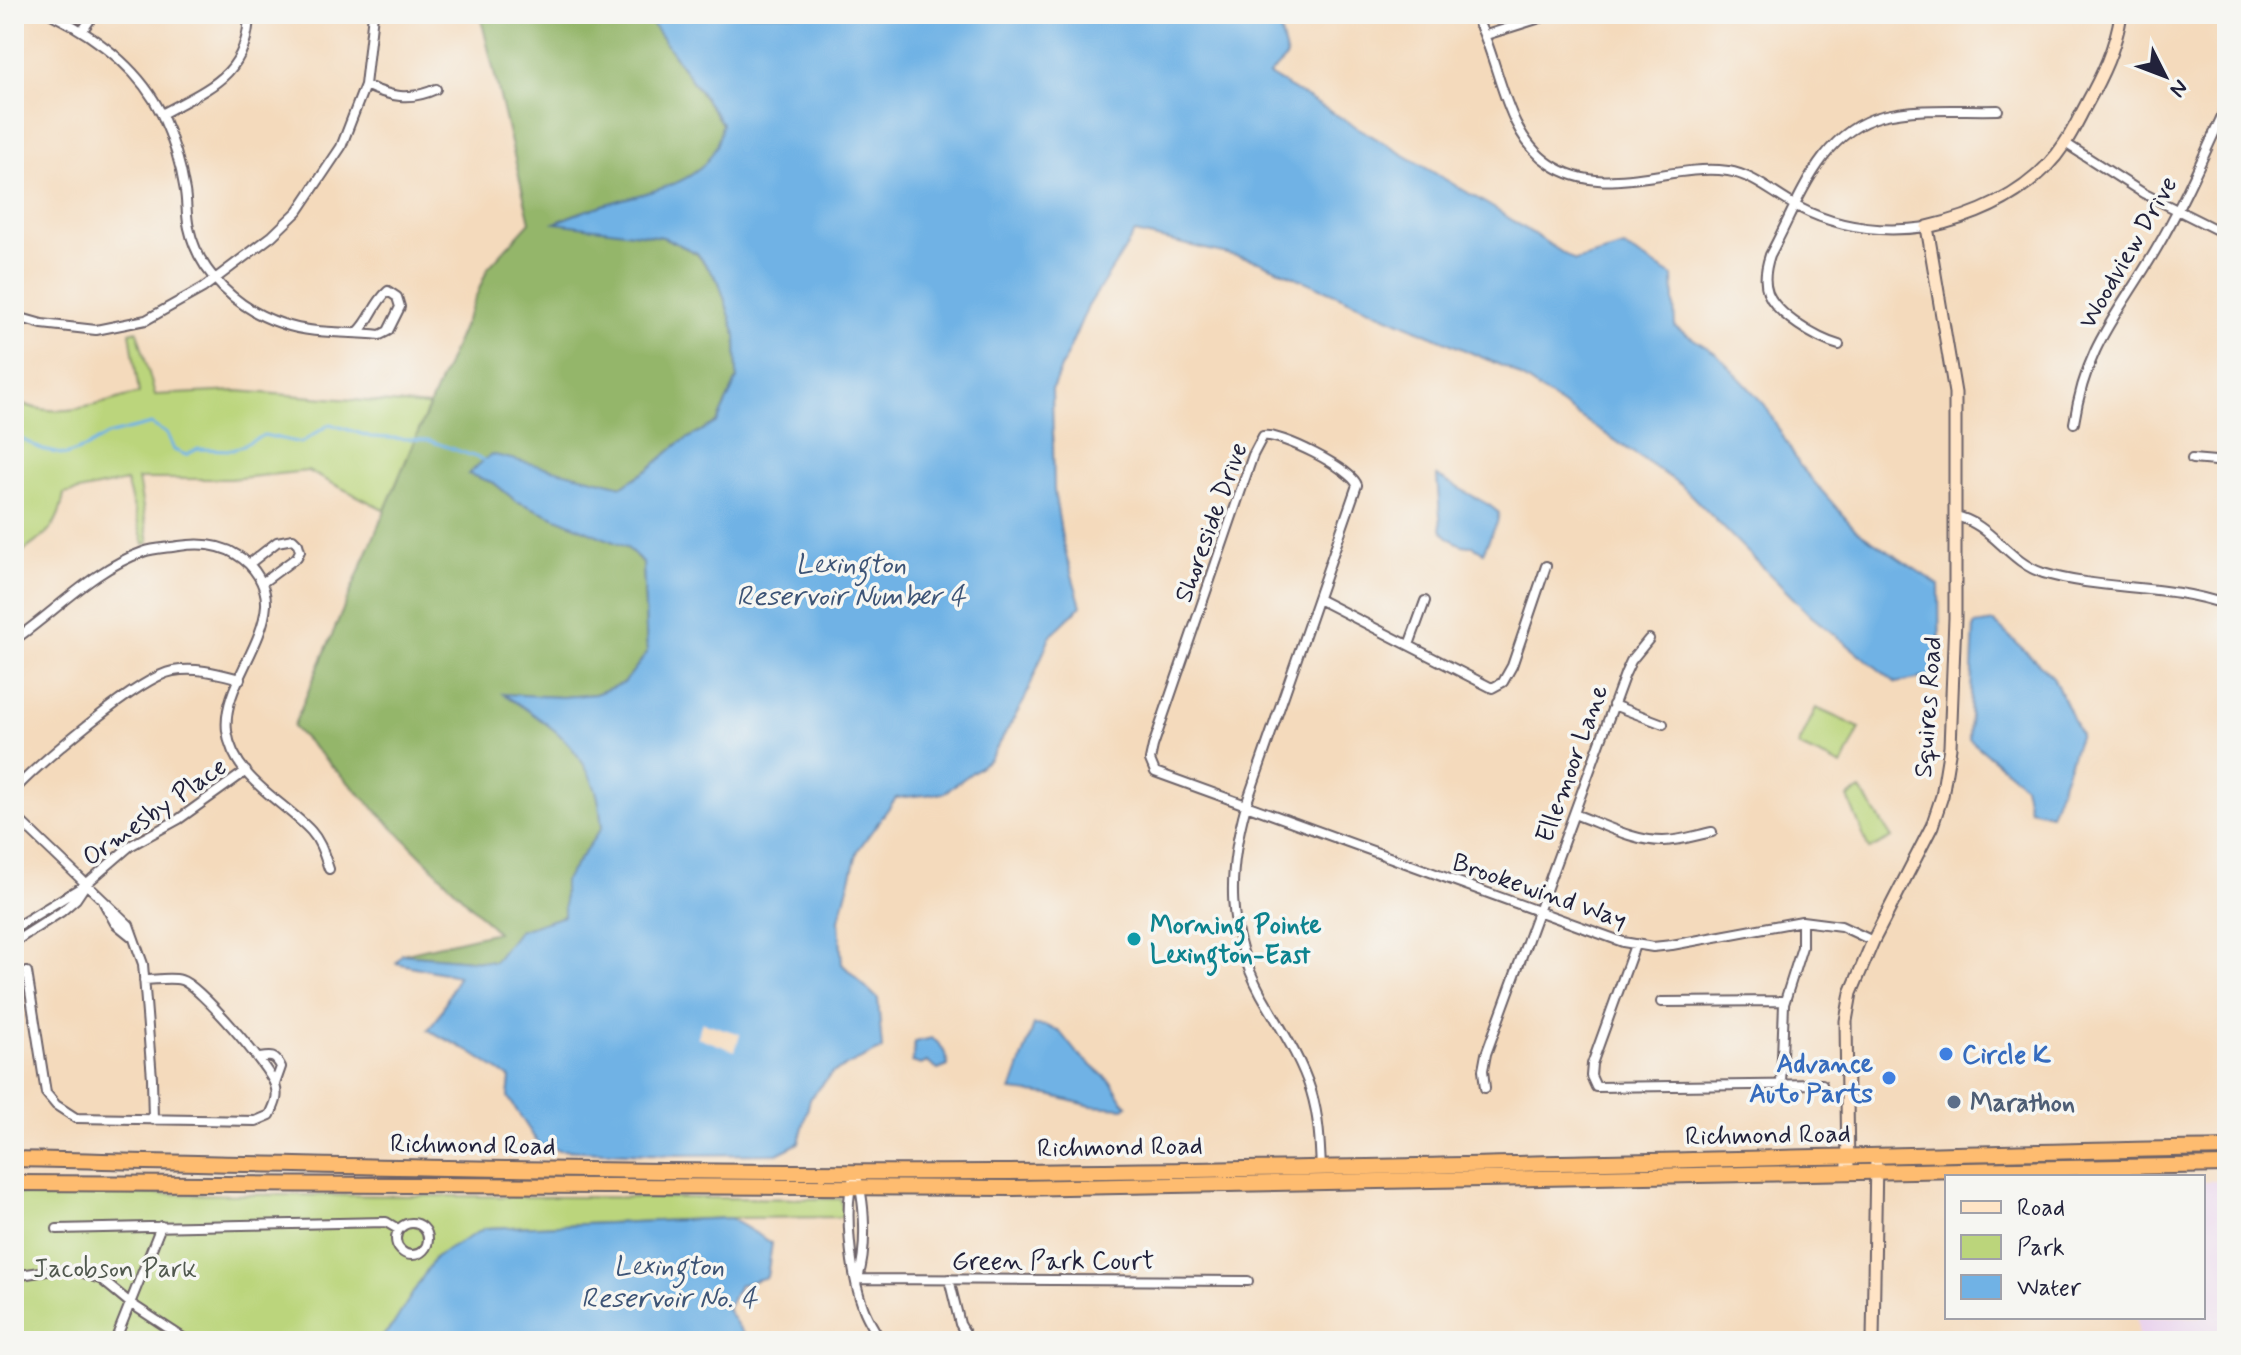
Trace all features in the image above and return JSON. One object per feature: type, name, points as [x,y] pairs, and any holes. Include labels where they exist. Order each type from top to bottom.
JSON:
[{"type":"highway","name":"Richmond Road","points":[[1876,1164],[2227,1148]]},
{"type":"highway","name":"Richmond Road","points":[[14,1159],[855,1172],[1848,1164],[2227,1165]]},
{"type":"highway","name":"Richmond Road","points":[[14,1183],[855,1188],[1322,1182],[1848,1164]]},
{"type":"street","points":[[51,14],[83,30],[127,67],[162,114],[177,154],[186,192],[189,227],[198,256],[215,280],[243,307],[281,324],[312,332],[380,335],[388,331],[400,307],[397,297],[388,291],[379,299],[358,332]]},
{"type":"street","points":[[83,30],[94,14]]},
{"type":"street","points":[[162,114],[215,83],[242,57],[249,34],[249,14]]},
{"type":"street","points":[[14,316],[42,324],[96,330],[146,320],[215,280],[272,236],[298,211],[341,147],[365,85],[373,39],[373,14]]},
{"type":"street","points":[[1474,14],[1486,35],[1522,134],[1549,164],[1571,175],[1614,181],[1699,170],[1730,171],[1830,221],[1893,230],[1927,227],[1967,217],[2001,201],[2034,177],[2065,143],[2105,68],[2121,14]]},
{"type":"street","points":[[1486,35],[1553,14]]},
{"type":"street","points":[[365,85],[393,97],[422,95],[436,89]]},
{"type":"street","name":"Woodview Drive","points":[[2074,423],[2082,382],[2094,349],[2178,211],[2227,105]]},
{"type":"street","points":[[1839,345],[1814,336],[1777,305],[1768,292],[1766,267],[1825,155],[1837,141],[1866,121],[1902,113],[1998,110]]},
{"type":"street","points":[[2065,143],[2143,193],[2227,235]]},
{"type":"street","name":"Squires Road","points":[[1848,1164],[1848,1006],[1873,941],[1932,826],[1944,785],[1950,747],[1954,689],[1955,393],[1927,227]]},
{"type":"street","name":"Shoreside Drive","points":[[1246,805],[1155,772],[1150,760],[1253,455],[1258,442],[1268,435],[1278,436],[1342,469],[1356,482],[1357,489],[1246,805],[1234,858],[1232,889],[1235,925],[1254,980],[1299,1061],[1309,1086],[1316,1111],[1322,1182]]},
{"type":"street","points":[[2192,459],[2227,462]]},
{"type":"street","points":[[1955,516],[1977,525],[2017,560],[2038,571],[2184,592],[2227,605]]},
{"type":"street","points":[[249,564],[277,542],[293,539],[298,544],[300,551],[297,557],[262,583]]},
{"type":"street","points":[[14,640],[105,570],[147,550],[214,545],[227,549],[249,564],[262,583],[266,601],[264,622],[233,694],[227,730],[234,752],[246,771],[311,832],[321,845],[329,869]]},
{"type":"street","points":[[1318,599],[1496,688],[1512,666],[1546,566]]},
{"type":"street","points":[[1409,645],[1425,601]]},
{"type":"street","name":"Ellemoor Lane","points":[[1485,1088],[1483,1070],[1486,1054],[1613,705],[1631,661],[1649,639]]},
{"type":"street","points":[[14,790],[60,747],[149,680],[170,671],[198,669],[240,679]]},
{"type":"street","points":[[1613,705],[1663,724]]},
{"type":"street","name":"Ormesby Place","points":[[14,928],[86,884],[130,846],[179,819],[246,771]]},
{"type":"street","name":"Brookewind Way","points":[[1246,805],[1635,945],[1672,945],[1802,921],[1830,922],[1873,941]]},
{"type":"street","points":[[1574,814],[1626,834],[1656,841],[1712,832]]},
{"type":"street","points":[[14,815],[104,902],[115,923],[131,936],[143,964],[153,1120]]},
{"type":"street","name":"Ormesby Place","points":[[14,942],[61,912],[76,899],[86,884]]},
{"type":"street","points":[[1781,1084],[1784,1001],[1802,947],[1802,921]]},
{"type":"street","points":[[1635,945],[1592,1064],[1592,1082],[1596,1087],[1822,1084]]},
{"type":"street","points":[[27,972],[46,1093],[56,1105],[76,1118],[256,1121],[270,1115],[277,1098],[275,1084],[259,1058],[197,990],[182,980],[144,980]]},
{"type":"street","points":[[1661,1002],[1784,1001]]},
{"type":"street","points":[[14,1034],[14,1109]]},
{"type":"street","points":[[259,1058],[277,1058],[281,1067],[275,1084]]},
{"type":"street","points":[[1873,1341],[1876,1164]]},
{"type":"street","points":[[855,1172],[851,1262],[862,1305],[881,1341]]},
{"type":"street","points":[[57,1229],[386,1222],[398,1229]]},
{"type":"street","points":[[411,1222],[420,1224],[428,1237],[426,1247],[418,1254],[403,1253],[397,1245],[398,1229],[411,1222]]},
{"type":"street","points":[[115,1341],[161,1226]]},
{"type":"street","points":[[14,1276],[53,1270],[81,1272],[102,1280],[130,1303],[188,1341]]},
{"type":"street","name":"Green Park Court","points":[[857,1279],[1248,1281]]},
{"type":"street","points":[[949,1279],[960,1324],[970,1341]]},
{"type":"shaded area","points":[[2205,1181],[2227,1181],[2227,1341],[2139,1341],[2137,1319],[2205,1319]]},
{"type":"green space","points":[[480,14],[645,14],[722,124],[718,145],[703,166],[686,179],[644,196],[557,222],[663,237],[696,253],[719,282],[736,335],[737,379],[717,422],[678,444],[649,469],[622,486],[492,455],[469,474],[494,483],[516,501],[626,547],[643,563],[647,653],[624,683],[595,694],[562,697],[505,695],[547,723],[581,758],[596,789],[602,827],[564,881],[564,916],[518,931],[494,962],[402,954],[497,932],[293,727],[488,268],[530,222]]},
{"type":"green space","points":[[137,330],[155,395],[237,391],[429,406],[385,510],[308,471],[230,479],[138,479],[149,543],[144,544],[126,481],[64,494],[58,517],[48,532],[14,558],[14,400],[45,410],[60,410],[92,406],[139,393],[130,332]]},
{"type":"green space","points":[[1816,708],[1860,728],[1842,766],[1798,746]]},
{"type":"green space","points":[[1861,790],[1892,838],[1869,850],[1848,797]]},
{"type":"green space","name":"Jacobson Park","points":[[14,1193],[841,1199],[844,1217],[730,1218],[485,1228],[378,1341],[14,1341]]},
{"type":"water","name":"Lexington Reservoir Number 4","points":[[645,14],[1276,14],[1287,57],[1269,75],[1492,207],[1575,261],[1624,247],[1673,276],[1675,327],[1717,354],[1765,405],[1800,466],[1856,530],[1939,585],[1940,668],[1933,676],[1896,683],[1811,616],[1681,485],[1509,369],[1258,261],[1135,233],[1087,308],[1052,389],[1054,490],[1063,544],[1081,606],[1050,636],[1024,701],[990,759],[944,793],[896,798],[858,850],[839,920],[842,964],[878,999],[882,1049],[832,1073],[810,1099],[799,1143],[777,1154],[670,1155],[559,1150],[539,1145],[508,1097],[510,1078],[467,1050],[428,1030],[439,1016],[458,976],[396,963],[402,954],[494,962],[518,931],[564,916],[564,881],[602,827],[597,793],[588,772],[569,744],[503,694],[562,697],[595,694],[624,683],[647,653],[643,562],[626,547],[516,501],[494,483],[468,474],[491,454],[622,486],[649,469],[678,444],[717,422],[737,379],[736,335],[719,282],[697,253],[663,237],[555,223],[686,178],[710,157],[718,142],[722,123]]},
{"type":"water","points":[[1437,476],[1499,513],[1483,552],[1455,542],[1441,529]]},
{"type":"water","points":[[1994,622],[2053,677],[2080,734],[2051,814],[2029,809],[2024,785],[1969,739],[1974,625]]},
{"type":"water","points":[[1034,1025],[1047,1026],[1060,1032],[1076,1052],[1112,1083],[1128,1105],[1124,1108],[1091,1106],[1049,1095],[1011,1091]]},
{"type":"water","points":[[932,1038],[945,1054],[948,1066],[938,1070],[927,1062],[921,1065],[912,1062],[915,1042]]},
{"type":"water","name":"Lexington Reservoir No. 4","points":[[730,1218],[772,1243],[767,1277],[739,1285],[727,1309],[748,1341],[378,1341],[393,1325],[435,1257],[485,1228]]},
{"type":"pier","points":[[702,1022],[740,1034],[735,1051],[697,1037]]},
{"type":"waterway","points":[[14,435],[43,450],[66,455],[107,435],[151,424],[167,434],[174,450],[186,455],[198,449],[233,450],[264,435],[301,443],[330,424],[371,437],[428,440],[484,460]]},
{"type":"place","name":"Morning Pointe Lexington-East","points":[[1134,939]]},
{"type":"place","name":"Circle K","points":[[1946,1054]]},
{"type":"place","name":"Advance Auto Parts","points":[[1889,1078]]},
{"type":"place","name":"Marathon","points":[[1954,1102]]}]
